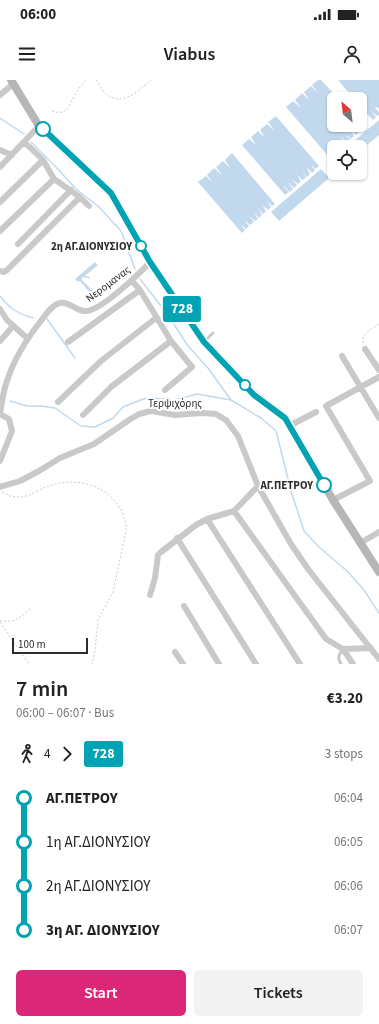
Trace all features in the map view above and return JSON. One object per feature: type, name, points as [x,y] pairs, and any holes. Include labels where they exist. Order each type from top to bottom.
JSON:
[{"type":"street","points":[[0,95],[12,82],[39,126],[111,193],[150,262],[204,342],[254,395],[279,412],[291,425],[333,500],[379,572]]},
{"type":"street","points":[[0,167],[39,126]]},
{"type":"street","points":[[24,142],[43,160],[54,179],[72,190],[89,206]]},
{"type":"street","points":[[0,150],[12,155]]},
{"type":"street","points":[[0,202],[43,160]]},
{"type":"street","points":[[0,231],[54,179]]},
{"type":"street","points":[[18,244],[72,190]]},
{"type":"street","points":[[0,272],[7,270],[80,197]]},
{"type":"street","name":"Νερομανας","points":[[0,414],[8,376],[27,338],[54,306],[63,303],[82,311],[91,311],[132,281],[150,262]]},
{"type":"street","points":[[132,281],[140,290],[171,341],[192,367],[165,390]]},
{"type":"street","points":[[68,342],[140,290]]},
{"type":"street","points":[[0,310],[2,316],[27,338]]},
{"type":"street","points":[[58,402],[101,361],[156,318]]},
{"type":"street","points":[[0,341],[14,326]]},
{"type":"street","points":[[83,416],[111,387],[171,341]]},
{"type":"street","points":[[365,349],[379,370]]},
{"type":"street","points":[[342,356],[379,418]]},
{"type":"street","points":[[333,500],[370,481],[326,406],[379,377]]},
{"type":"street","name":"Τερψιχόρης","points":[[0,488],[20,481],[60,458],[94,444],[139,414],[151,411],[175,415],[216,414],[226,420],[238,436],[258,486],[295,550],[308,569],[379,659]]},
{"type":"street","points":[[291,425],[316,412]]},
{"type":"street","points":[[0,414],[9,419],[12,431],[0,461]]},
{"type":"street","points":[[150,595],[155,578],[158,555],[177,538],[196,525],[207,519],[234,511],[258,486]]},
{"type":"street","points":[[234,511],[326,639],[343,650],[353,664]]},
{"type":"street","points":[[207,519],[300,664]]},
{"type":"street","points":[[360,543],[379,532]]},
{"type":"street","points":[[177,538],[256,664]]},
{"type":"street","points":[[184,606],[219,664]]},
{"type":"street","points":[[343,650],[371,648]]},
{"type":"street","points":[[175,652],[183,664]]},
{"type":"lane","points":[[204,342],[213,333]]},
{"type":"lane","points":[[341,664],[338,659],[343,650]]},
{"type":"path","points":[[52,112],[58,113],[66,110],[82,84],[87,80]]},
{"type":"path","points":[[96,80],[105,93],[116,99],[122,100],[151,80]]},
{"type":"path","points":[[365,349],[363,338],[379,324]]},
{"type":"path","points":[[0,491],[12,496],[21,497],[57,484],[68,482],[84,483],[96,487],[107,494],[120,508],[126,525],[126,531],[113,592],[98,620],[92,664]]},
{"type":"path","points":[[0,622],[13,622],[19,619],[31,608]]},
{"type":"path","points":[[0,622],[29,664]]},
{"type":"water","points":[[318,80],[321,80],[332,92],[327,92],[327,132],[352,132],[354,136],[351,139],[345,134],[350,140],[345,140],[341,137],[343,140],[327,140],[327,155],[286,107],[293,101],[301,108],[295,100],[302,93],[309,100],[304,92],[311,86],[318,93],[312,85]]},
{"type":"water","points":[[338,80],[379,80],[379,109],[377,107],[375,108],[379,112],[379,115],[377,116],[371,111],[376,117],[373,120],[367,114],[367,92],[348,92]]},
{"type":"water","points":[[276,116],[319,166],[316,169],[310,164],[315,170],[312,173],[306,167],[310,174],[307,177],[301,171],[306,177],[303,180],[297,175],[301,181],[298,184],[292,179],[297,185],[294,188],[288,182],[293,189],[290,192],[284,186],[289,192],[285,195],[242,145],[249,139],[256,145],[251,137],[258,131],[265,138],[260,130],[267,124],[274,130],[268,122]]},
{"type":"water","points":[[379,120],[379,135],[367,145],[367,140],[355,140],[365,132],[367,132],[367,130]]},
{"type":"water","points":[[232,153],[275,204],[272,206],[267,201],[271,207],[268,210],[262,205],[266,211],[263,214],[258,208],[262,215],[259,218],[253,212],[258,219],[255,221],[249,216],[254,222],[250,225],[244,220],[249,226],[246,229],[240,224],[245,230],[242,233],[198,182],[206,176],[213,183],[207,175],[214,168],[222,175],[216,167],[223,161],[230,168],[225,160]]},
{"type":"water","points":[[321,169],[327,176],[327,180],[279,221],[271,212]]},
{"type":"water","points":[[95,262],[98,265],[81,279],[93,291],[90,293],[80,281],[78,282],[75,279]]},
{"type":"waterway","points":[[0,118],[24,134]]},
{"type":"waterway","points":[[31,142],[75,188],[99,207],[121,231],[135,269]]},
{"type":"waterway","points":[[84,276],[89,278]]},
{"type":"waterway","points":[[140,279],[168,315],[188,346],[208,368],[231,400],[261,418],[276,431],[291,491],[304,531],[319,547],[347,571],[364,590],[379,613]]},
{"type":"waterway","points":[[0,296],[14,310],[33,318]]},
{"type":"waterway","points":[[47,319],[75,358]]},
{"type":"waterway","points":[[10,401],[27,406],[55,408],[81,426],[95,427],[113,418],[123,407],[143,399],[151,398],[175,400],[197,394],[231,400]]},
{"type":"bus line","name":"728","points":[[43,129],[111,193],[150,262],[204,342],[254,395],[279,412],[291,425],[324,485]]},
{"type":"place","name":"2η ΑΓ.ΔΙΟΝΥΣΙΟΥ","points":[[141,246]]},
{"type":"place","name":"ΑΓ.ΠΕΤΡΟΥ","points":[[324,485]]}]
